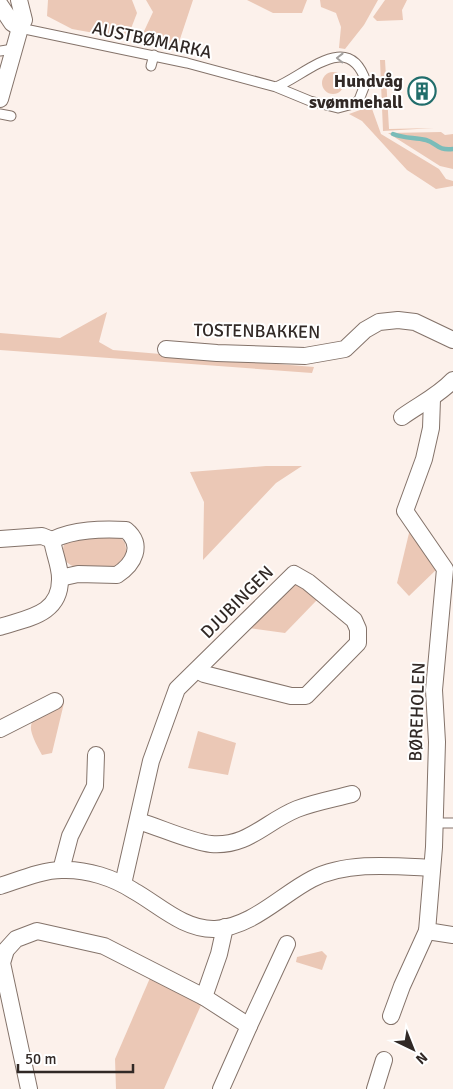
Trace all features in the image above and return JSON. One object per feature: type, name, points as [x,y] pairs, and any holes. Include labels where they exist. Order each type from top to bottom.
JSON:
[{"type":"street","points":[[0,99],[7,50],[24,20],[20,0]]},
{"type":"street","points":[[0,5],[12,22],[20,28]]},
{"type":"street","name":"TOSTENBAKKEN","points":[[166,349],[305,356],[345,348],[365,330],[379,322],[398,320],[415,322],[453,340]]},
{"type":"street","points":[[402,417],[418,405],[432,399],[453,380]]},
{"type":"street","name":"BØREHOLEN","points":[[391,1016],[402,986],[427,931],[432,868],[437,742],[434,690],[449,572],[405,512],[424,459],[432,421],[432,399]]},
{"type":"street","points":[[52,540],[63,534],[126,530],[137,544],[137,552],[117,575],[78,574],[60,578]]},
{"type":"street","points":[[0,539],[42,536],[52,540]]},
{"type":"street","points":[[0,627],[47,611],[55,600],[60,578],[52,540]]},
{"type":"street","name":"DJUBINGEN","points":[[123,884],[145,782],[167,711],[177,689],[294,574],[308,582],[354,620],[358,629],[358,643],[311,692],[302,697],[214,677],[197,670]]},
{"type":"street","points":[[0,729],[55,701]]},
{"type":"street","points":[[61,870],[61,861],[75,823],[96,786],[96,755]]},
{"type":"street","points":[[138,821],[203,843],[227,844],[246,840],[278,818],[297,809],[352,794]]},
{"type":"street","points":[[0,886],[61,870],[89,873],[123,884],[178,919],[201,928],[225,928],[258,914],[318,877],[356,868],[432,868]]},
{"type":"street","points":[[204,997],[217,960],[225,928]]},
{"type":"street","points":[[29,1089],[2,963],[6,950],[22,935],[37,931],[104,946],[204,997],[249,1026]]},
{"type":"street","points":[[427,931],[453,935]]},
{"type":"street","points":[[222,1089],[287,944]]},
{"type":"street","points":[[375,1089],[384,1060]]},
{"type":"lane","name":"AUSTBØMARKA","points":[[20,28],[154,55],[276,87],[310,101],[338,108],[353,104],[359,100],[366,82],[358,65],[350,58],[340,56],[328,59],[298,77],[276,87]]},
{"type":"lane","points":[[151,66],[154,55]]},
{"type":"lane","points":[[0,114],[10,116]]},
{"type":"lane","points":[[434,823],[453,823]]},
{"type":"shaded area","points":[[48,0],[132,0],[137,13],[127,39],[72,29],[47,16]]},
{"type":"shaded area","points":[[146,0],[193,0],[177,48],[139,42],[153,12]]},
{"type":"shaded area","points":[[247,0],[307,0],[302,13],[273,13]]},
{"type":"shaded area","points":[[320,0],[378,0],[364,25],[345,49],[339,48],[341,27],[336,13],[321,7]]},
{"type":"shaded area","points":[[385,0],[407,0],[402,10],[403,20],[377,21],[373,17]]},
{"type":"shaded area","points":[[380,60],[385,60],[389,129],[434,128],[383,131]]},
{"type":"shaded area","points":[[333,72],[343,79],[344,83],[337,93],[333,94],[323,87],[322,83],[329,73]]},
{"type":"shaded area","points":[[371,106],[381,134],[439,169],[446,179],[453,181],[453,186],[436,189],[407,170],[362,121],[349,114]]},
{"type":"shaded area","points":[[441,132],[445,135],[453,134],[453,169],[440,166],[388,133]]},
{"type":"shaded area","points":[[107,312],[99,342],[113,350],[314,367],[312,373],[0,350],[0,333],[60,338]]},
{"type":"shaded area","points":[[266,466],[302,466],[276,483],[203,560],[204,502],[190,472]]},
{"type":"shaded area","points":[[410,529],[439,567],[409,596],[397,583]]},
{"type":"shaded area","points":[[75,537],[120,537],[125,543],[127,554],[114,569],[90,569],[74,566],[67,563],[63,549],[67,541]]},
{"type":"shaded area","points":[[296,583],[317,600],[285,633],[249,628]]},
{"type":"shaded area","points":[[64,703],[52,753],[42,755],[32,734],[32,722]]},
{"type":"shaded area","points":[[198,731],[236,743],[228,775],[188,768]]},
{"type":"shaded area","points":[[322,951],[327,956],[322,970],[296,962],[297,957]]},
{"type":"shaded area","points":[[150,978],[201,1005],[164,1089],[116,1089],[115,1059]]},
{"type":"waterway","points":[[393,134],[426,140],[440,148],[453,149]]},
{"type":"place","name":"Hundvåg svømmehall","points":[[422,91]]}]
